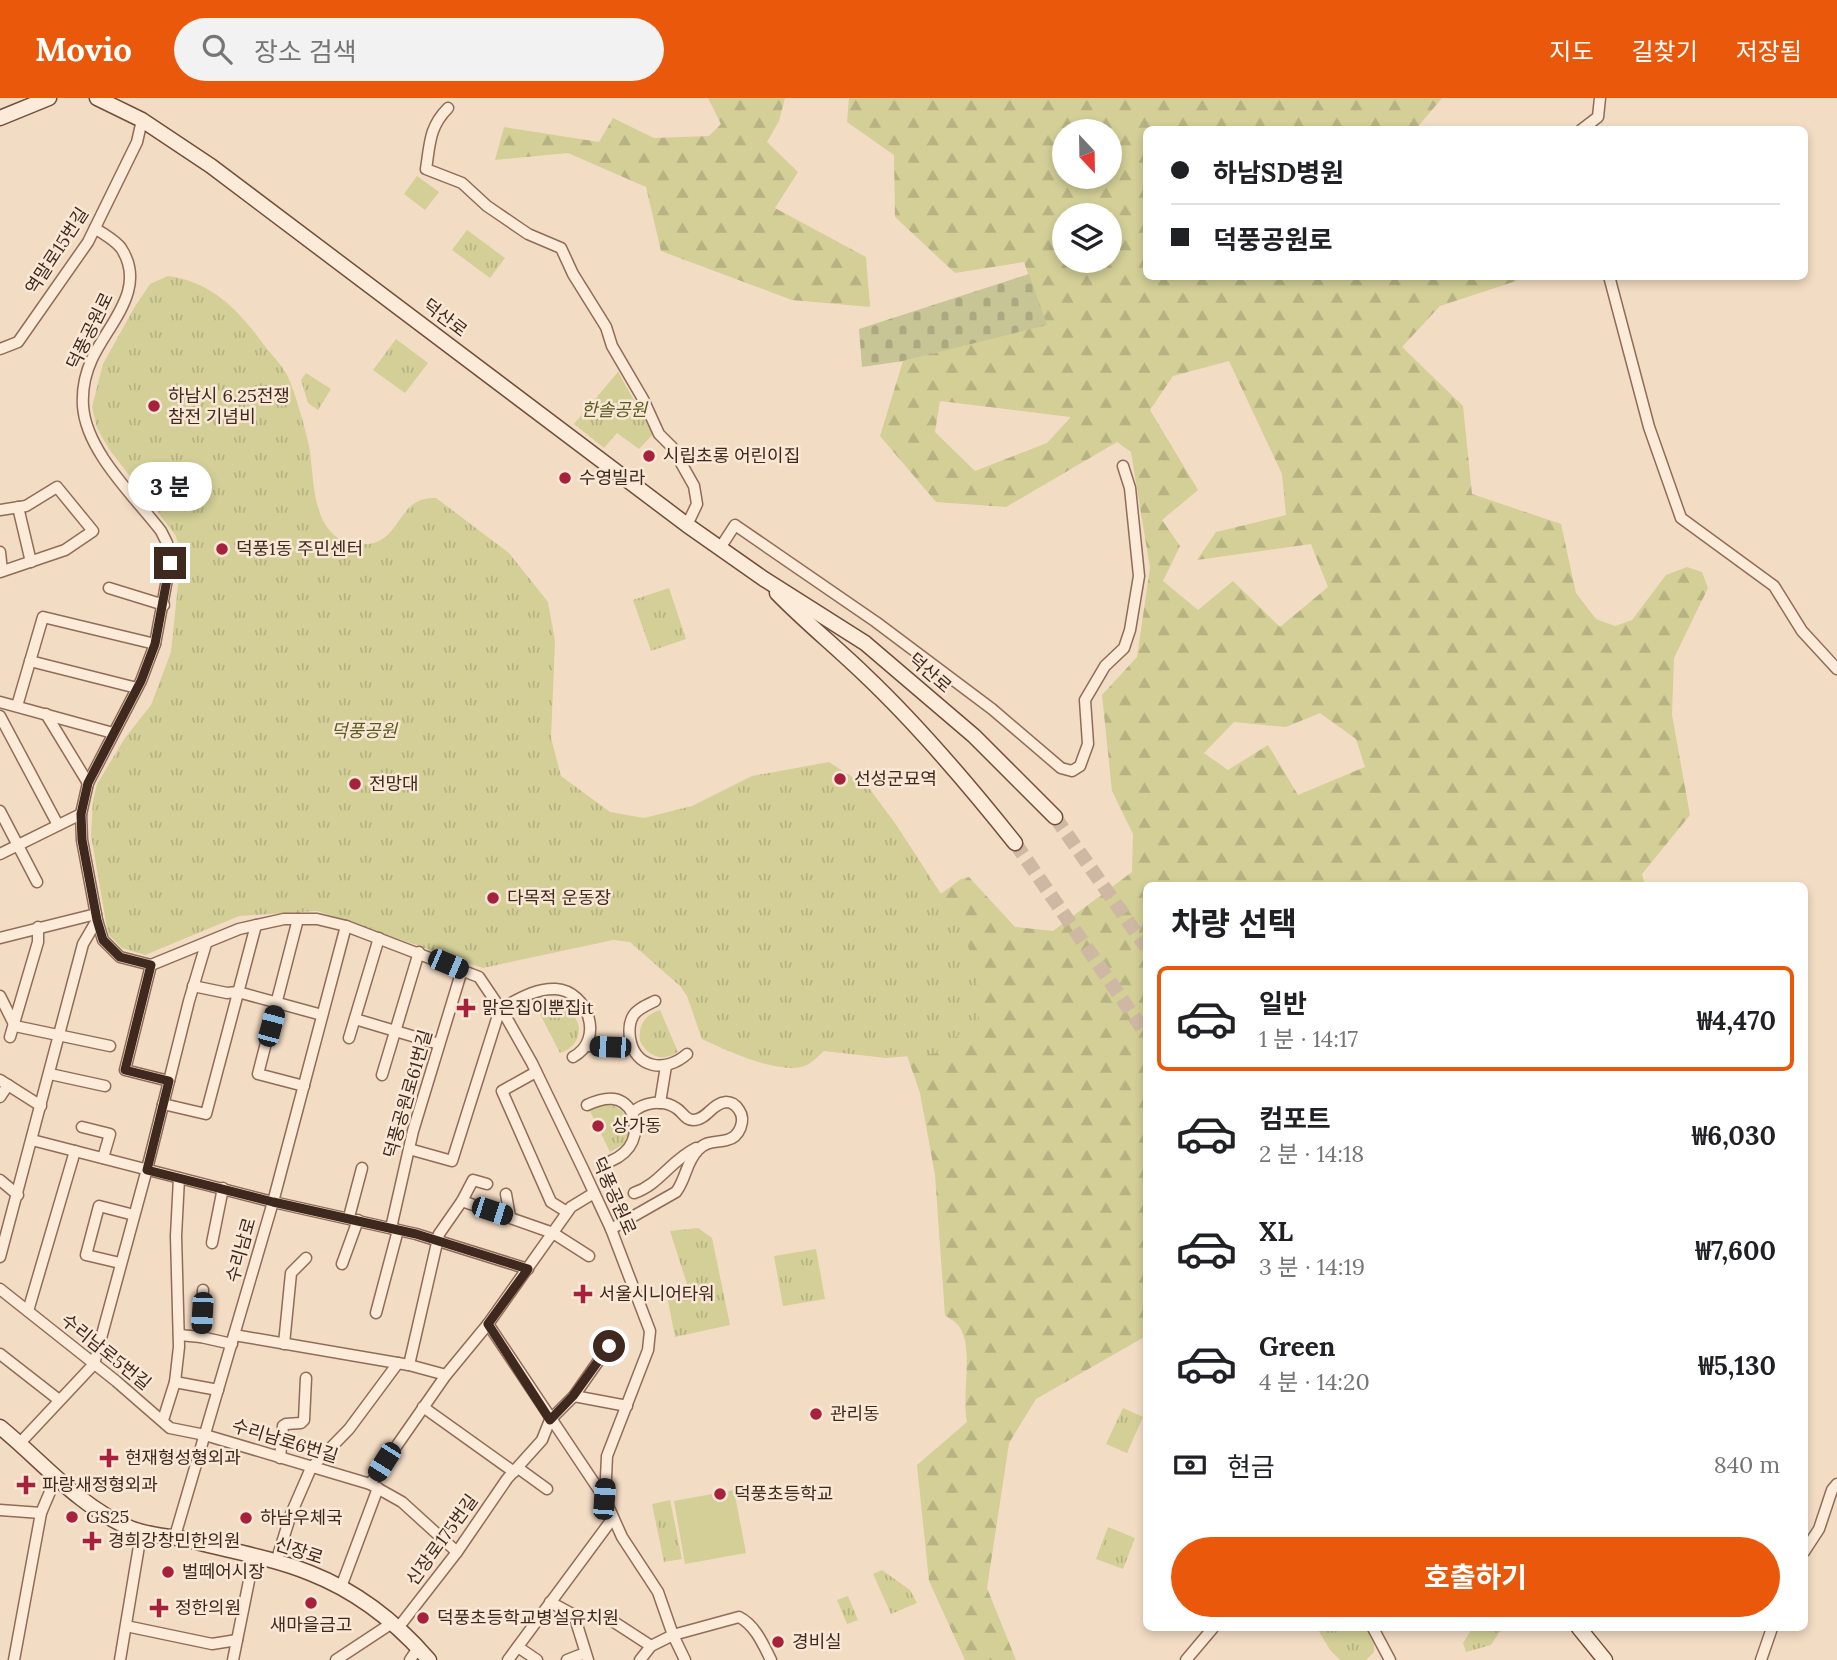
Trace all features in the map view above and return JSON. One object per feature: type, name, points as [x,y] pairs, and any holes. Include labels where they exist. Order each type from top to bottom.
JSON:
[{"type":"main road","points":[[0,118],[49,98]]},
{"type":"main road","name":"덕산로","points":[[97,98],[142,120],[211,166],[687,525],[764,579],[865,643],[974,736],[1055,817]]},
{"type":"main road","name":"덕산로","points":[[764,579],[807,624],[863,673],[915,725],[1015,843]]},
{"type":"main road","name":"신장로","points":[[0,1427],[97,1511],[139,1532],[174,1536],[308,1572],[341,1587],[395,1626],[414,1654],[429,1660]]},
{"type":"main road","points":[[1582,1631],[1604,1658]]},
{"type":"main road","points":[[1590,1631],[1604,1658]]},
{"type":"street","points":[[1586,126],[1598,117],[1600,98]]},
{"type":"street","points":[[449,108],[437,119],[432,131],[426,169],[462,183],[487,206],[528,234],[561,248],[573,274],[606,327],[612,346],[659,434],[673,447],[694,486],[697,504],[687,525]]},
{"type":"street","name":"역말로15번길","points":[[0,349],[18,342],[96,228],[137,142],[142,120]]},
{"type":"street","name":"덕풍공원로","points":[[96,228],[119,246],[130,273],[129,292],[92,359],[83,385],[83,407],[88,431],[98,453],[140,504],[167,543],[170,563],[155,644],[141,681],[88,783],[81,814],[82,840],[96,917],[103,940],[120,957],[151,965],[239,929],[298,919],[317,919],[346,926],[419,952],[479,977],[536,1072],[611,1229],[650,1331],[648,1350],[607,1456],[604,1499],[622,1537],[658,1592],[685,1660]]},
{"type":"street","points":[[1610,280],[1649,427],[1681,518],[1773,586],[1802,631],[1837,669]]},
{"type":"street","points":[[720,548],[736,525],[876,622],[992,709],[1060,768],[1072,771],[1080,766],[1088,744],[1085,701],[1105,666],[1124,648],[1130,630],[1139,576],[1130,488],[1123,466]]},
{"type":"street","points":[[0,510],[26,506],[57,487],[93,531],[65,550],[1,572],[0,552]]},
{"type":"street","points":[[18,507],[31,562]]},
{"type":"street","points":[[109,588],[164,605]]},
{"type":"street","points":[[17,706],[43,617],[155,644]]},
{"type":"street","points":[[30,660],[136,688]]},
{"type":"street","points":[[0,702],[114,733]]},
{"type":"street","points":[[46,714],[88,783]]},
{"type":"street","points":[[0,716],[58,825]]},
{"type":"street","points":[[0,811],[37,882]]},
{"type":"street","points":[[0,854],[81,814]]},
{"type":"street","points":[[0,937],[96,917]]},
{"type":"street","points":[[0,1257],[3,1234],[18,1195],[83,944],[96,917]]},
{"type":"street","points":[[298,919],[258,1074],[304,1086]]},
{"type":"street","points":[[163,1104],[206,1114],[256,925]]},
{"type":"street","name":"수리남로","points":[[174,1536],[273,1202],[346,926]]},
{"type":"street","points":[[10,1037],[38,942],[38,927]]},
{"type":"street","points":[[349,1038],[379,938]]},
{"type":"street","points":[[19,1444],[94,1364],[206,944]]},
{"type":"street","points":[[382,1075],[419,952]]},
{"type":"street","points":[[151,965],[125,1070],[169,1081]]},
{"type":"street","name":"덕풍공원로61번길","points":[[376,1313],[409,1149],[462,970]]},
{"type":"street","points":[[193,986],[227,993],[238,992],[322,1015]]},
{"type":"street","points":[[409,1149],[452,1161],[500,1009],[532,993],[548,989],[562,990],[577,999],[587,1014],[591,1031],[587,1046],[573,1057]]},
{"type":"street","points":[[0,996],[15,1026]]},
{"type":"street","points":[[655,1001],[632,1016],[629,1032],[635,1053],[648,1065],[666,1066],[681,1060],[687,1054]]},
{"type":"street","points":[[355,1019],[439,1044]]},
{"type":"street","points":[[15,1026],[110,1046]]},
{"type":"street","points":[[587,1046],[632,1048]]},
{"type":"street","points":[[660,1103],[666,1066]]},
{"type":"street","points":[[536,1072],[502,1091],[551,1202],[567,1212]]},
{"type":"street","points":[[50,1074],[106,1086]]},
{"type":"street","points":[[0,1097],[4,1083],[41,1106]]},
{"type":"street","points":[[587,1105],[612,1098],[624,1103],[632,1113],[635,1125],[633,1142],[624,1155],[611,1161]]},
{"type":"street","points":[[632,1113],[645,1104],[660,1103],[675,1107],[691,1120],[707,1115],[721,1103],[727,1102],[738,1108],[741,1126],[735,1136],[702,1146],[672,1163],[653,1184],[634,1193]]},
{"type":"street","points":[[82,1126],[110,1134],[103,1158]]},
{"type":"street","points":[[32,1140],[273,1202],[394,1229],[528,1269]]},
{"type":"street","points":[[611,1229],[676,1192],[682,1185],[692,1156],[702,1146]]},
{"type":"street","points":[[28,1311],[75,1151]]},
{"type":"street","points":[[342,1264],[354,1219],[362,1168]]},
{"type":"street","name":"수리남로5번길","points":[[163,1420],[175,1382],[179,1335],[176,1236],[179,1178]]},
{"type":"street","points":[[0,1180],[18,1195]]},
{"type":"street","points":[[276,1562],[291,1514],[311,1468],[349,1429],[403,1364],[436,1254],[439,1234],[473,1180],[487,1184]]},
{"type":"street","points":[[212,1243],[223,1188]]},
{"type":"street","points":[[341,1587],[374,1486],[423,1407],[446,1374],[488,1324],[567,1212],[594,1193]]},
{"type":"street","points":[[506,1194],[510,1217]]},
{"type":"street","points":[[462,1201],[553,1233],[589,1256]]},
{"type":"street","points":[[120,1263],[86,1255],[99,1206],[134,1215]]},
{"type":"street","points":[[284,1344],[291,1273],[306,1258]]},
{"type":"street","name":"수리남로5번길","points":[[0,1289],[170,1428],[205,1435]]},
{"type":"street","name":"수리남로","points":[[201,1337],[203,1290]]},
{"type":"street","points":[[488,1324],[604,1499]]},
{"type":"street","points":[[179,1335],[284,1344],[446,1374]]},
{"type":"street","points":[[609,1346],[573,1396],[627,1406]]},
{"type":"street","points":[[0,1354],[59,1400]]},
{"type":"street","points":[[280,1458],[283,1426],[302,1423],[304,1420],[306,1378]]},
{"type":"street","points":[[175,1382],[218,1390]]},
{"type":"street","name":"신장로175번길","points":[[336,1660],[395,1626],[457,1552],[516,1470],[542,1440],[550,1420],[573,1396]]},
{"type":"street","points":[[423,1407],[547,1489]]},
{"type":"street","name":"수리남로6번길","points":[[205,1435],[374,1486],[402,1503],[457,1552]]},
{"type":"street","points":[[14,1660],[41,1513],[58,1479]]},
{"type":"street","points":[[1808,1546],[1819,1529],[1832,1490],[1837,1484]]},
{"type":"street","points":[[0,1510],[41,1513]]},
{"type":"street","points":[[508,1660],[613,1518]]},
{"type":"street","points":[[120,1660],[139,1532]]},
{"type":"street","points":[[233,1660],[254,1556]]},
{"type":"street","points":[[550,1602],[574,1615],[586,1656],[567,1660]]},
{"type":"street","points":[[640,1660],[651,1646],[673,1635],[738,1617],[748,1621],[771,1660]]},
{"type":"street","points":[[614,1622],[651,1646]]},
{"type":"street","points":[[125,1626],[212,1644],[237,1640]]},
{"type":"street","points":[[1186,1660],[1210,1631]]},
{"type":"street","points":[[1375,1631],[1390,1660]]},
{"type":"street","points":[[1761,1660],[1771,1631]]},
{"type":"street","points":[[518,1647],[537,1660]]},
{"type":"green space","points":[[708,98],[785,98],[779,121],[767,142],[798,172],[775,208],[866,257],[870,307],[792,300],[661,251],[646,187],[568,153],[495,160],[504,127],[599,142],[613,118],[654,138],[709,136],[721,124]]},
{"type":"green space","points":[[849,98],[1442,98],[1419,126],[1143,126],[1143,280],[1516,280],[1440,306],[1402,347],[1463,406],[1472,494],[1561,524],[1576,593],[1596,619],[1615,626],[1632,620],[1666,575],[1687,567],[1702,572],[1708,588],[1674,658],[1672,715],[1690,815],[1642,874],[1644,882],[1143,882],[1143,1338],[1036,1399],[1009,1443],[987,1588],[1016,1660],[965,1660],[929,1581],[917,1465],[967,1422],[967,1358],[963,1334],[957,1324],[945,1315],[935,1175],[920,1093],[902,1041],[186,570],[308,532],[541,689],[556,783],[584,812],[930,902],[961,879],[969,877],[1015,927],[1053,931],[1132,872],[1133,834],[1112,791],[1102,695],[1137,657],[1150,568],[1131,452],[1117,442],[1006,507],[936,502],[880,436],[903,361],[1046,324],[1024,262],[955,273],[895,217],[894,155],[847,122]],"holes":[[[1229,361],[1282,474],[1286,515],[1216,532],[1197,560],[1311,544],[1328,587],[1280,627],[1233,581],[1198,610],[1163,581],[1180,546],[1162,520],[1198,490],[1150,410],[1173,376]],[[940,401],[1070,417],[1047,443],[975,471],[935,432]],[[1320,713],[1356,739],[1365,767],[1298,795],[1268,745],[1228,770],[1204,753],[1234,722],[1286,727]]]},
{"type":"green space","points":[[417,176],[439,192],[425,210],[404,194]]},
{"type":"green space","points":[[467,230],[505,258],[490,278],[452,250]]},
{"type":"green space","points":[[1029,274],[1047,325],[903,361],[862,367],[859,329]]},
{"type":"green space","name":"덕풍공원","points":[[168,276],[199,285],[225,301],[247,323],[285,372],[307,439],[316,500],[325,524],[333,534],[348,543],[374,543],[392,530],[413,504],[423,499],[436,498],[509,553],[548,602],[555,641],[551,738],[561,776],[610,812],[644,818],[692,806],[752,776],[829,762],[869,788],[954,914],[977,968],[979,1019],[934,1054],[886,1058],[824,1051],[807,1065],[783,1068],[754,1061],[702,1039],[687,996],[680,986],[630,942],[613,940],[483,968],[317,911],[239,916],[145,955],[122,948],[108,934],[91,835],[93,801],[97,784],[125,738],[151,705],[171,652],[181,557],[176,536],[109,449],[97,428],[92,407],[103,364],[134,308],[150,284]]},
{"type":"green space","points":[[396,339],[428,363],[405,393],[373,370]]},
{"type":"green space","name":"한솔공원","points":[[618,372],[653,434],[639,449],[617,433],[604,448],[574,424]]},
{"type":"green space","points":[[306,373],[331,389],[318,410],[308,403],[301,380]]},
{"type":"green space","points":[[669,588],[686,639],[651,651],[633,600]]},
{"type":"green space","points":[[553,1006],[571,1013],[579,1026],[575,1042],[560,1053],[539,1012]]},
{"type":"green space","points":[[660,1010],[678,1052],[667,1057],[652,1054],[640,1041],[640,1030],[644,1021]]},
{"type":"green space","points":[[604,1104],[615,1106],[622,1111],[630,1129],[624,1144],[610,1152],[590,1111]]},
{"type":"green space","points":[[698,1228],[712,1238],[730,1325],[675,1337],[667,1296],[688,1287],[670,1231]]},
{"type":"green space","points":[[816,1249],[825,1299],[783,1306],[774,1256]]},
{"type":"green space","points":[[1123,1408],[1143,1417],[1127,1453],[1106,1444]]},
{"type":"green space","points":[[734,1490],[746,1553],[685,1564],[674,1501]]},
{"type":"green space","points":[[670,1500],[682,1559],[664,1562],[652,1504]]},
{"type":"green space","points":[[1108,1527],[1135,1538],[1123,1569],[1096,1559]]},
{"type":"green space","points":[[882,1570],[910,1590],[917,1603],[891,1614],[873,1574]]},
{"type":"green space","points":[[848,1596],[858,1620],[847,1624],[837,1600]]},
{"type":"green space","points":[[1319,1631],[1368,1631],[1374,1644],[1374,1652],[1366,1660],[1340,1660],[1330,1650]]},
{"type":"green space","points":[[1500,1631],[1491,1645],[1466,1652],[1463,1643],[1470,1632]]},
{"type":"tunnel","points":[[1055,817],[1143,943]]},
{"type":"tunnel","points":[[1015,843],[1143,1030]]},
{"type":"place","name":"하남시 6.25전쟁 참전 기념비","points":[[154,406]]},
{"type":"place","name":"시립초롱 어린이집","points":[[649,456]]},
{"type":"place","name":"수영빌라","points":[[565,478]]},
{"type":"place","name":"덕풍1동 주민센터","points":[[222,549]]},
{"type":"place","name":"선성군묘역","points":[[840,779]]},
{"type":"place","name":"전망대","points":[[355,784]]},
{"type":"place","name":"다목적 운동장","points":[[493,898]]},
{"type":"place","name":"맑은집이뿐집it","points":[[466,1008]]},
{"type":"place","name":"상가동","points":[[598,1126]]},
{"type":"place","name":"서울시니어타워","points":[[583,1294]]},
{"type":"place","name":"관리동","points":[[816,1414]]},
{"type":"place","name":"현재형성형외과","points":[[109,1458]]},
{"type":"place","name":"파랑새정형외과","points":[[26,1485]]},
{"type":"place","name":"덕풍초등학교","points":[[720,1494]]},
{"type":"place","name":"GS25","points":[[72,1517]]},
{"type":"place","name":"하남우체국","points":[[246,1518]]},
{"type":"place","name":"경희강창민한의원","points":[[92,1541]]},
{"type":"place","name":"벌떼어시장","points":[[168,1572]]},
{"type":"place","name":"새마을금고","points":[[311,1603]]},
{"type":"place","name":"정한의원","points":[[159,1608]]},
{"type":"place","name":"덕풍초등학교병설유치원","points":[[423,1618]]},
{"type":"place","name":"경비실","points":[[778,1642]]},
{"type":"route","points":[[170,563],[155,644],[141,681],[88,783],[81,814],[82,840],[103,940],[120,957],[151,965],[125,1070],[169,1081],[147,1170],[416,1234],[528,1269],[488,1324],[550,1420],[573,1396],[609,1346]]}]
